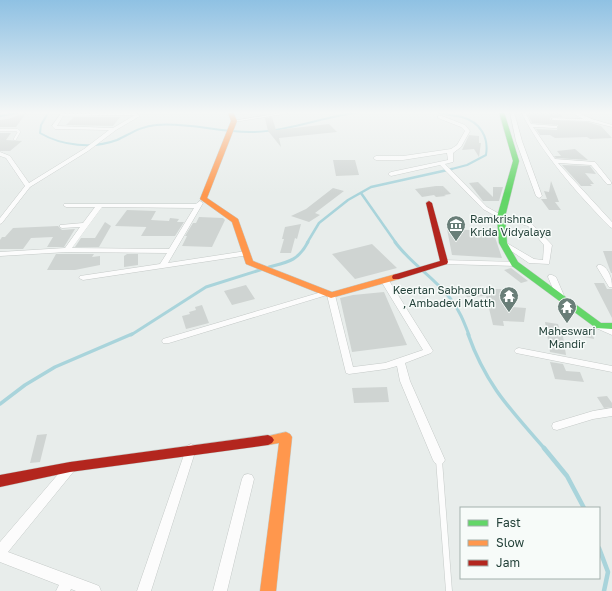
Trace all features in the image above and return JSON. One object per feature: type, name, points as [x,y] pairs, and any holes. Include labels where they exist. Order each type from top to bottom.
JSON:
[{"type":"street","points":[[0,222],[28,186],[86,150],[99,140]]},
{"type":"street","points":[[163,265],[170,251],[201,202],[227,140]]},
{"type":"street","points":[[376,158],[403,158],[451,151],[459,146],[463,140]]},
{"type":"street","points":[[509,140],[516,161],[501,217],[504,243],[515,264],[599,326],[612,332]]},
{"type":"street","points":[[519,140],[539,196]]},
{"type":"street","points":[[540,140],[569,180],[612,226]]},
{"type":"street","points":[[391,174],[441,165],[451,160],[451,151]]},
{"type":"street","points":[[0,154],[8,157],[28,186]]},
{"type":"street","points":[[424,155],[450,172],[485,208],[501,217],[530,225],[548,245],[546,262],[532,261],[504,243]]},
{"type":"street","points":[[555,161],[593,163],[608,183]]},
{"type":"street","points":[[66,205],[201,202],[235,221],[249,262],[328,294]]},
{"type":"street","points":[[429,203],[444,262]]},
{"type":"street","points":[[66,250],[100,205]]},
{"type":"street","points":[[62,226],[84,225]]},
{"type":"street","points":[[0,254],[66,250],[170,251]]},
{"type":"street","points":[[83,278],[246,253]]},
{"type":"street","points":[[166,341],[328,294],[385,281],[444,262],[515,264]]},
{"type":"street","points":[[601,267],[612,285]]},
{"type":"street","points":[[552,277],[561,298]]},
{"type":"street","points":[[328,294],[349,371],[386,366],[428,351],[385,281]]},
{"type":"street","points":[[599,326],[612,326]]},
{"type":"street","points":[[519,351],[612,369]]},
{"type":"street","points":[[400,361],[405,382],[439,460]]},
{"type":"street","points":[[557,426],[593,415],[612,412]]},
{"type":"street","points":[[0,481],[70,467],[286,437],[268,591]]},
{"type":"street","points":[[144,591],[191,449]]},
{"type":"street","points":[[0,552],[70,467]]},
{"type":"street","points":[[220,591],[248,479]]},
{"type":"street","points":[[0,556],[65,586],[94,591]]},
{"type":"lane","points":[[439,460],[449,591]]},
{"type":"building","points":[[0,140],[22,141],[10,151],[0,151]]},
{"type":"building","points":[[275,140],[279,140],[281,147]]},
{"type":"building","points":[[467,140],[479,140],[479,143],[481,143],[479,157],[474,149],[462,150]]},
{"type":"building","points":[[575,149],[588,160],[556,158],[554,156],[561,156],[557,151]]},
{"type":"building","points":[[333,160],[355,160],[359,175],[336,176]]},
{"type":"building","points":[[562,165],[590,166],[596,174],[585,173],[594,184],[590,184],[592,186],[581,186]]},
{"type":"building","points":[[551,181],[559,202],[555,202],[561,210],[549,210],[541,199],[547,199],[544,191],[549,192]]},
{"type":"building","points":[[478,182],[493,197],[493,187],[503,187],[499,201],[483,201],[469,183]]},
{"type":"building","points":[[443,186],[451,194],[444,195],[446,196],[436,197],[434,195],[422,197],[415,189]]},
{"type":"building","points":[[333,188],[344,191],[315,213],[320,215],[309,222],[291,216],[306,209]]},
{"type":"building","points":[[127,210],[156,211],[151,220],[169,221],[170,218],[179,219],[177,222],[184,222],[175,236],[141,236],[146,227],[115,226]]},
{"type":"building","points":[[199,217],[223,218],[225,220],[212,247],[182,246],[187,236],[185,236],[193,223],[196,223]]},
{"type":"building","points":[[105,222],[111,226],[99,247],[75,247],[81,238],[95,238]]},
{"type":"building","points":[[301,224],[291,253],[280,253],[284,239],[282,239],[285,227]]},
{"type":"building","points":[[58,226],[62,230],[75,229],[64,247],[47,247],[53,237],[31,238],[23,249],[0,249],[0,240],[13,228]]},
{"type":"building","points":[[447,229],[493,231],[502,258],[452,255]]},
{"type":"building","points":[[372,244],[397,268],[355,279],[332,254]]},
{"type":"building","points":[[603,251],[612,251],[612,273],[611,273]]},
{"type":"building","points":[[56,254],[94,254],[92,257],[100,256],[100,265],[75,270],[47,270]]},
{"type":"building","points":[[127,254],[138,254],[138,265],[124,267],[124,256]]},
{"type":"building","points":[[511,268],[528,281],[521,283],[504,270]]},
{"type":"building","points":[[594,283],[604,283],[607,289],[612,289],[612,318]]},
{"type":"building","points":[[246,285],[255,299],[232,305],[224,291]]},
{"type":"building","points":[[489,287],[490,289],[501,289],[512,307],[526,308],[524,322],[503,321],[504,326],[493,325],[486,296],[467,297],[462,288]]},
{"type":"building","points":[[384,292],[407,345],[352,352],[340,298],[353,295]]},
{"type":"building","points":[[202,305],[209,323],[186,329],[182,316],[190,314],[189,312],[196,310],[195,307]]},
{"type":"building","points":[[545,322],[558,324],[560,330],[562,330],[566,355],[550,352]]},
{"type":"building","points":[[583,329],[592,330],[594,339],[584,337]]},
{"type":"building","points":[[550,362],[563,364],[566,371],[580,372],[584,382],[555,379]]},
{"type":"building","points":[[387,387],[389,402],[354,403],[352,388]]},
{"type":"building","points":[[607,396],[612,403],[612,407],[604,408],[597,397]]},
{"type":"building","points":[[47,434],[40,462],[30,463],[37,435]]},
{"type":"waterway","points":[[55,140],[78,145],[98,145],[118,140]]},
{"type":"waterway","points":[[451,169],[467,165],[486,155],[487,148],[485,140]]},
{"type":"waterway","points":[[307,243],[319,223],[348,200],[371,187],[451,169]]},
{"type":"waterway","points":[[361,193],[396,243]]},
{"type":"waterway","points":[[269,267],[292,260],[300,253],[308,242]]},
{"type":"waterway","points":[[395,242],[408,257],[444,290],[459,311],[469,335]]},
{"type":"waterway","points":[[131,335],[206,287],[263,269]]},
{"type":"waterway","points":[[0,404],[25,385],[55,367],[132,334]]},
{"type":"waterway","points":[[468,334],[483,368],[500,396],[545,449]]},
{"type":"waterway","points":[[544,448],[567,476],[583,507]]},
{"type":"waterway","points":[[600,551],[608,572],[604,591]]},
{"type":"traffic: fast","points":[[509,140],[516,161],[501,217],[503,243],[515,264],[599,326],[612,326]]},
{"type":"traffic: slow","points":[[227,140],[203,199],[235,221],[249,262],[331,295],[396,277]]},
{"type":"traffic: slow","points":[[268,440],[286,437],[268,591]]},
{"type":"traffic: jam","points":[[396,277],[444,262],[429,203]]},
{"type":"traffic: jam","points":[[0,481],[70,467],[268,440]]},
{"type":"place","name":"Ramkrishna Krida Vidyalaya","points":[[456,242]]},
{"type":"place","name":"Keertan Sabhagruh , Ambadevi Matth","points":[[509,313]]},
{"type":"place","name":"Maheswari Mandir","points":[[567,324]]}]
